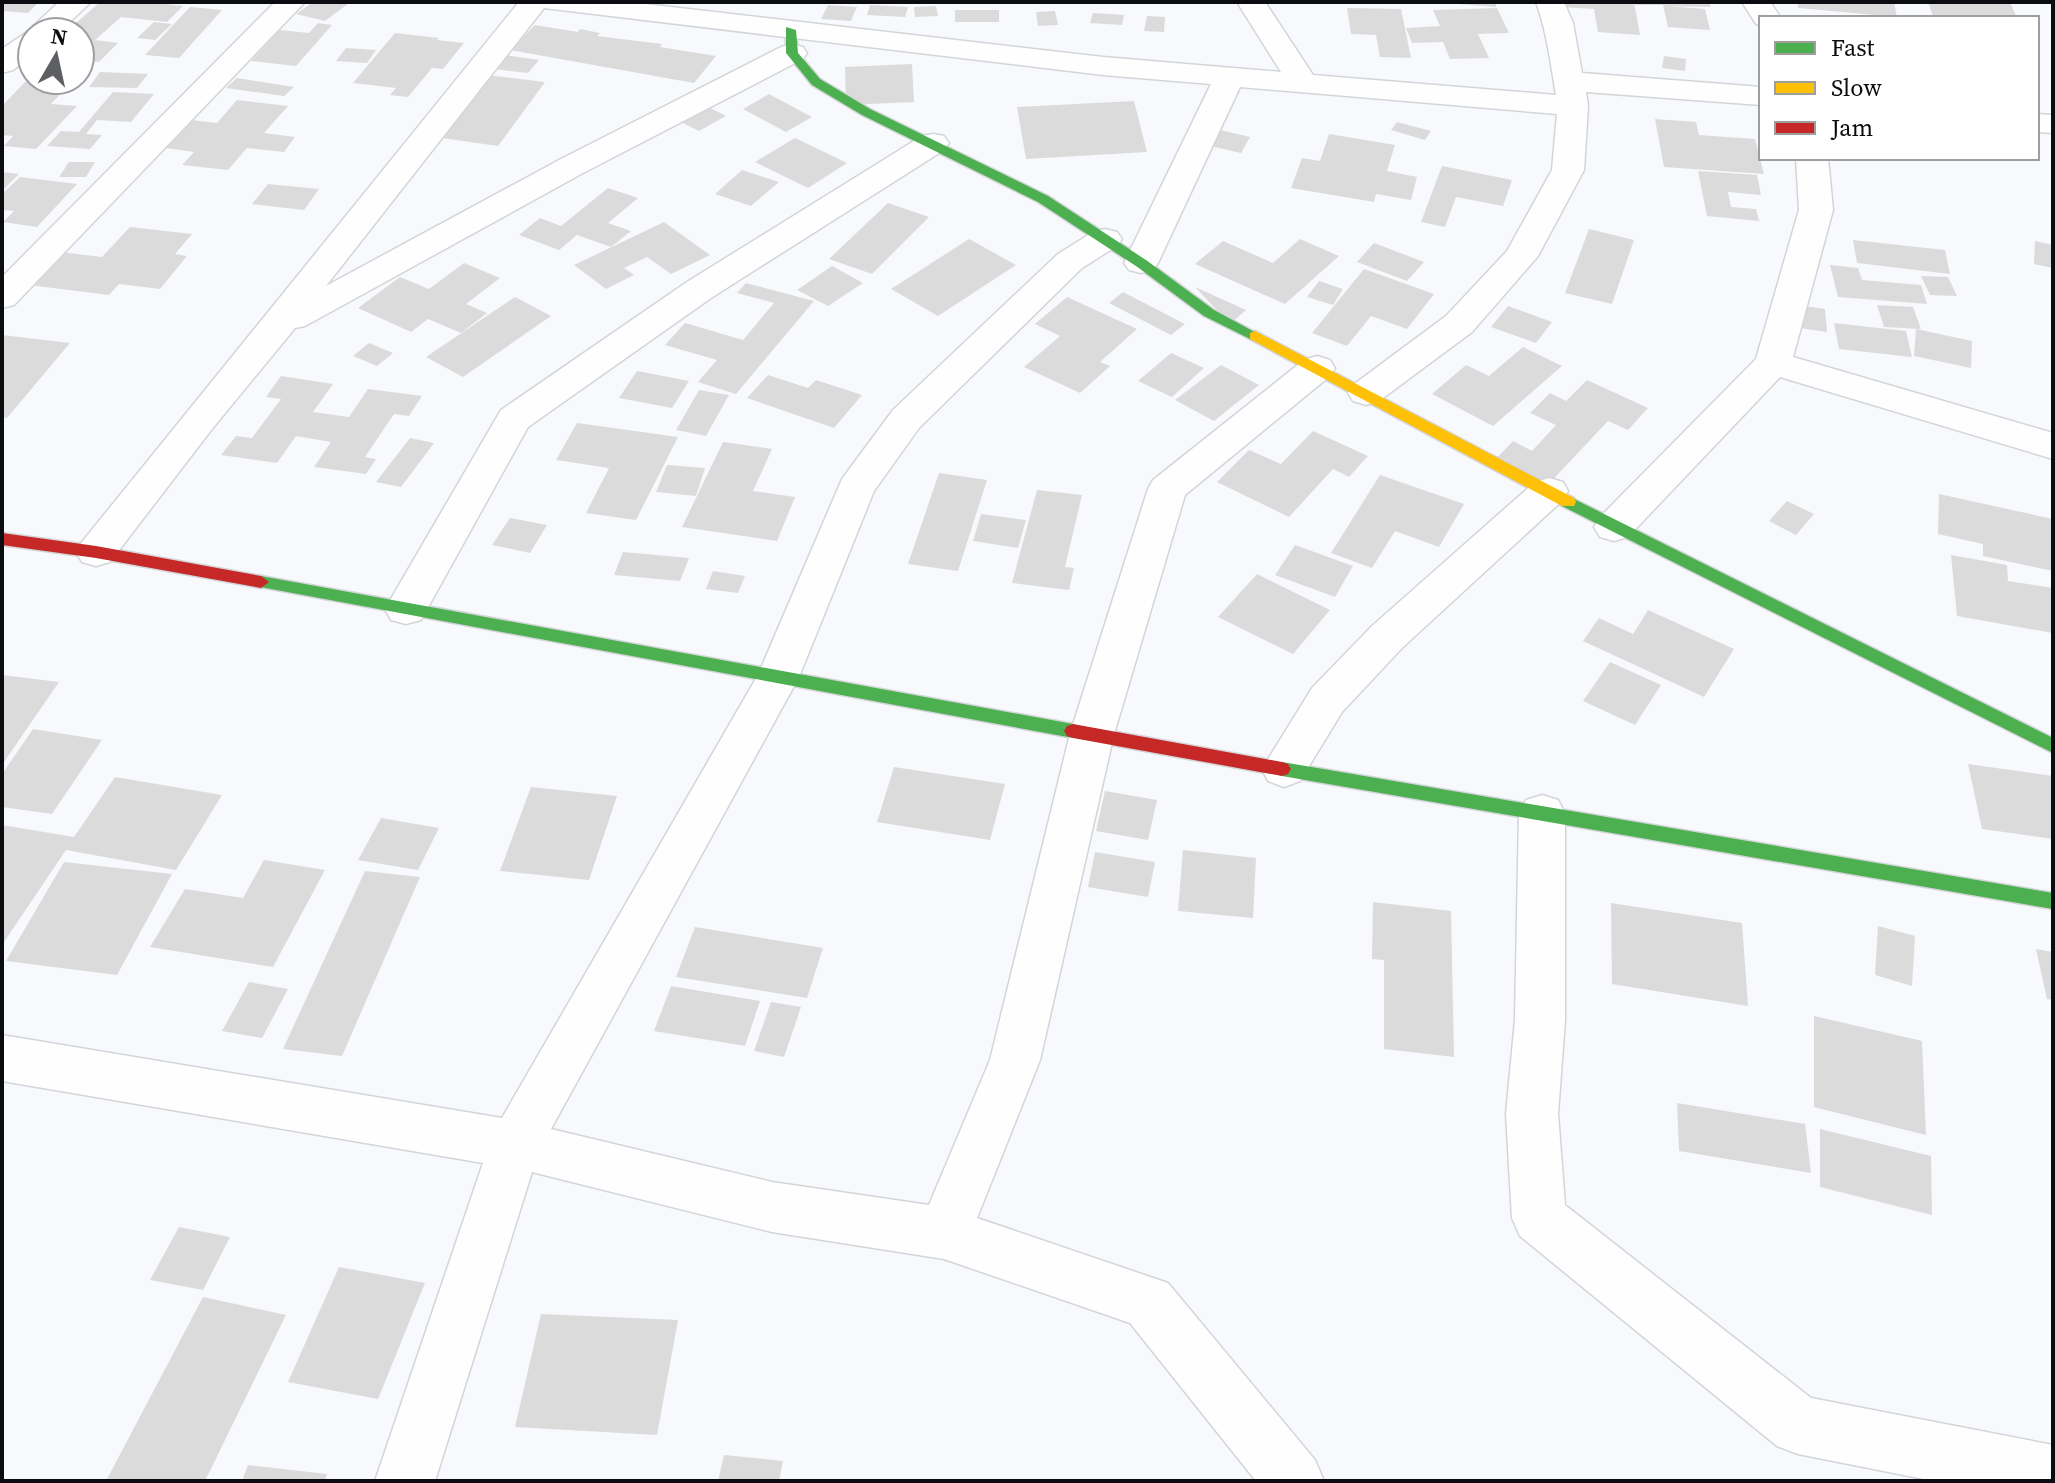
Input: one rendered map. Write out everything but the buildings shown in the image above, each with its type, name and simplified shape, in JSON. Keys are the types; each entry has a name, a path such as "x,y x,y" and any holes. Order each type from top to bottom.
{"street":[{"path":"60,16 77,2"},
{"path":"2,297 291,2"},
{"path":"96,552 534,2"},
{"path":"554,2 705,20 791,42 1303,83 1570,93 1759,96"},
{"path":"705,20 772,2"},
{"path":"1251,2 1303,83"},
{"path":"1366,393 1459,324 1521,256 1568,170 1570,93 1558,23 1550,2"},
{"path":"280,324 572,166 791,42"},
{"path":"791,42 816,82 866,112 1043,199 1141,263 1209,313 1366,393 1614,527 2053,746"},
{"path":"1141,263 1229,77"},
{"path":"406,609 514,419 699,290 933,143"},
{"path":"1614,527 1773,363 1816,210 1812,160"},
{"path":"405,1481 515,1144 778,677 856,488 906,419 1070,261 1105,239"},
{"path":"1773,363 2053,446"},
{"path":"944,1233 1015,1060 1092,734 1167,489 1317,368"},
{"path":"1284,769 1327,700 1367,658 1549,491"},
{"path":"2,539 96,552 1284,769 2053,901"},
{"path":"1542,813 1540,1020 1532,1114 1539,1218 1798,1425 2053,1475"},
{"path":"2,1058 515,1144 772,1207 944,1233 1148,1302 1294,1481"}],"traffic: fast":[{"path":"790,30 792,53 816,82 866,112 1043,199 1141,263 1209,313 1255,336"},
{"path":"1568,502 2053,746"},
{"path":"261,582 1073,731"},
{"path":"1282,769 2053,901"}],"traffic: slow":[{"path":"1255,336 1568,502"}],"traffic: jam":[{"path":"2,539 96,552 261,582"},
{"path":"1073,731 1282,769"}]}
